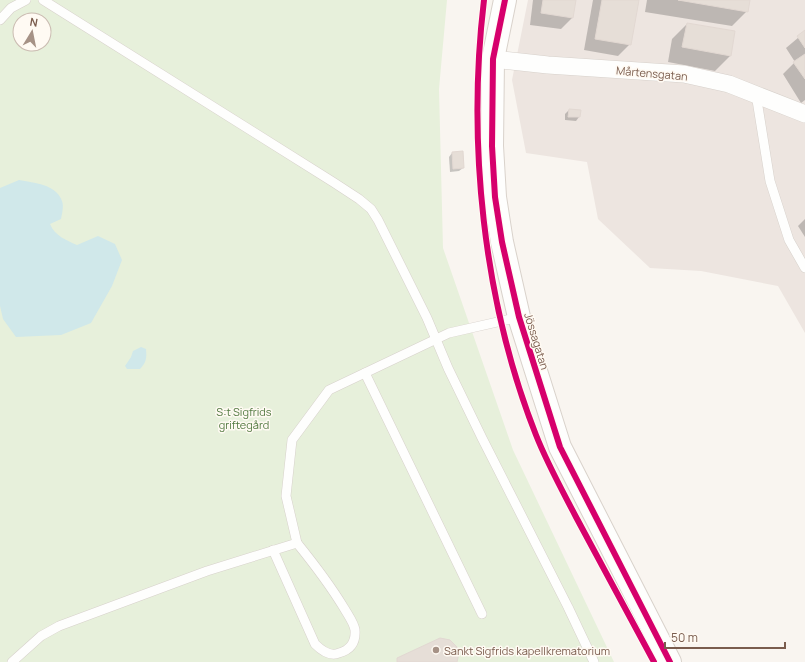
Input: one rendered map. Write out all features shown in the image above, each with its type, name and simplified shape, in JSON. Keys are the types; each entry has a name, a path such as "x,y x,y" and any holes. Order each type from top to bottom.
{"street":[{"name":"Jössagatan","path":"505,0 493,59 492,132 495,197 502,242 519,317 560,447 670,662"},
{"name":"Mårtensgatan","path":"493,59 548,65 684,74 729,84 805,114"}],"lane":[{"path":"0,20 12,8 26,0"},
{"path":"43,0 333,182 371,209 417,297 435,340 482,438 568,607 594,662"},
{"path":"756,94 770,181 789,240 805,268"},
{"path":"273,550 315,644 323,652 336,655 349,650 354,641 355,630 351,620 329,582 297,543 286,496 292,440 329,390 449,333 519,317"},
{"path":"365,373 482,614"},
{"path":"12,662 36,640 59,626 207,571 297,543"}],"shaded area":[{"path":"528,0 805,0 805,333 778,286 701,271 650,268 598,219 587,162 526,153 512,80"}],"green space":[{"name":"S:t Sigfrids griftegård","path":"0,0 447,0 439,89 443,248 513,450 614,662 0,662"}],"water":[{"path":"19,180 44,185 59,195 63,205 61,219 50,224 58,235 77,245 98,236 115,244 122,260 112,286 91,323 61,335 16,337 3,319 0,306 0,188"},
{"path":"141,347 146,349 144,365 140,369 127,369 125,366 133,351"}],"building":[{"path":"543,0 576,0 573,18 541,13"},
{"path":"602,0 639,0 631,45 595,39"},
{"path":"678,0 750,0 748,12"},
{"path":"687,23 735,31 731,56 682,47"},
{"path":"805,30 805,48 797,36"},
{"path":"805,54 805,79 793,62"},
{"path":"569,109 581,110 580,117 568,117"},
{"path":"463,151 464,168 453,169 452,152"},
{"name":"Sankt Sigfrids kapellkrematorium","path":"440,638 450,640 457,647 459,653 457,662 397,662 397,658"}],"cycle path":[{"path":"484,0 479,54 479,165 484,220 492,276 503,330 518,384 545,456 654,662"},
{"path":"505,0 493,59 492,146 495,197 502,242 519,317 560,447 670,662"}],"place":[{"name":"Sankt Sigfrids kapellkrematorium","path":"436,650"}]}
